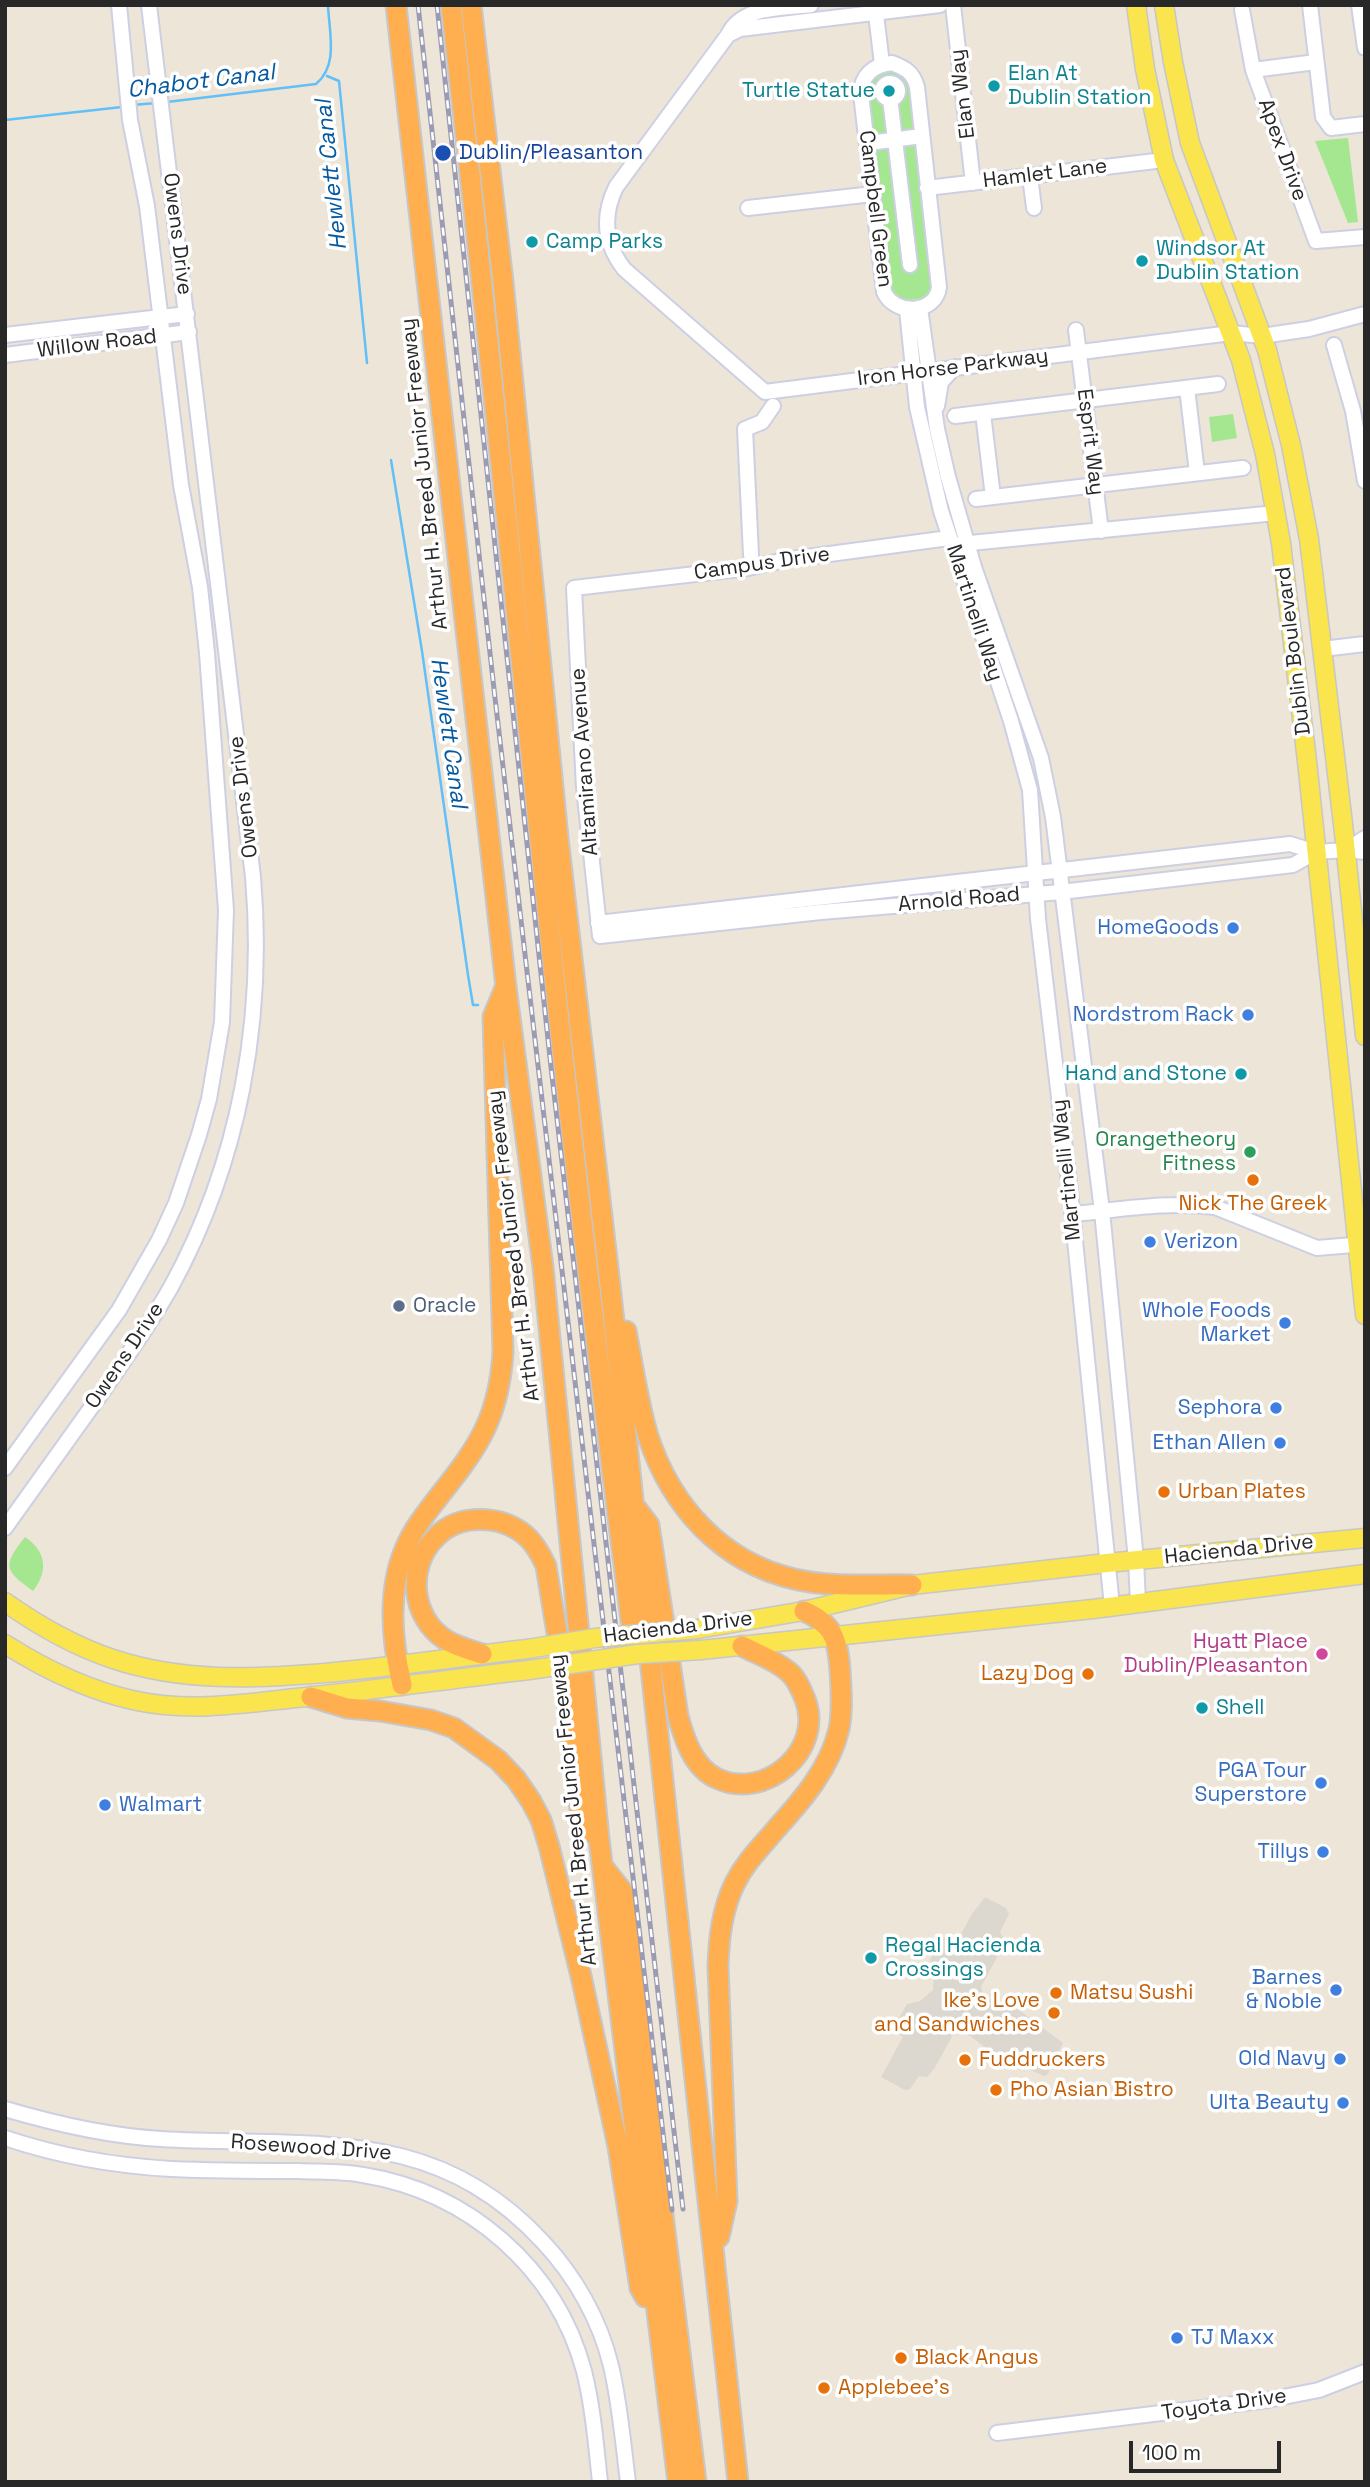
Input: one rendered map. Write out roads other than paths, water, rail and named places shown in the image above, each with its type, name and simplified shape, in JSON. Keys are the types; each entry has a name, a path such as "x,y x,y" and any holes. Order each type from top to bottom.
{"highway":[{"name":"Arthur H. Breed Junior Freeway","path":"396,5 506,987 543,1268 599,1839 678,2482"},
{"path":"451,5 486,306 550,940 616,1502 634,1644 652,1676"},
{"path":"471,5 503,282 558,838 611,1294 738,2482"},
{"path":"400,1676 393,1611 402,1555 416,1527 470,1457 485,1433 496,1405 501,1378 503,1352 493,1017 506,987"},
{"path":"611,1294 626,1327 648,1433 656,1457 680,1504 698,1526 718,1544 742,1559 796,1580 912,1585"},
{"path":"632,1503 649,1525 678,1716 684,1739 693,1755 716,1778 742,1784 770,1778 795,1759 805,1744 810,1723 808,1705 790,1672 776,1662 741,1646"},
{"path":"482,1654 446,1640 435,1631 418,1602 415,1585 425,1550 436,1536 464,1521 479,1519 494,1520 512,1526 527,1536 538,1549 546,1566 565,1682 582,1818 599,1839"},
{"path":"715,2256 727,2201 719,1937 729,1897 749,1859 804,1796 822,1770 839,1729 842,1703 839,1653 829,1626 820,1618 804,1611"},
{"path":"311,1697 347,1708 380,1710 431,1720 454,1728 498,1760 516,1779 531,1801 541,1820 549,1846 583,1988 618,2146 640,2288 656,2316"},
{"path":"603,1866 623,1892 695,2482"}],"main road":[{"name":"Dublin Boulevard","path":"1136,5 1145,69 1164,160 1241,360 1262,442 1276,513 1361,1244 1365,1315"},
{"name":"Dublin Boulevard","path":"1164,5 1190,143 1268,350 1291,445 1309,539 1365,1036"},
{"name":"Hacienda Drive","path":"5,1644 66,1678 101,1691 174,1707 207,1708 311,1697 482,1654 606,1637 698,1629 804,1611 912,1585 1365,1538"},
{"name":"Hacienda Drive","path":"9,1605 54,1634 83,1648 123,1662 179,1674 247,1678 400,1676 529,1670 627,1655 834,1637 1365,1574"},
{"path":"5,1590 9,1605"}],"street":[{"name":"Owens Drive","path":"5,1468 118,1310 153,1251 176,1203 209,1099 225,978 226,910 222,840 200,587 181,485 147,206 130,120 119,5"},
{"name":"Owens Drive","path":"5,1528 124,1362 177,1276 218,1182 236,1123 248,1067 257,979 256,908 149,5"},
{"path":"728,35 733,24 752,13 811,5"},
{"path":"728,35 751,28 880,9 940,5"},
{"name":"Elan Way","path":"953,5 973,183"},
{"path":"1310,5 1323,117 1331,128 1365,124"},
{"path":"1361,6 1365,48"},
{"path":"880,9 887,63 908,70 915,80 939,287 939,292 933,299 913,309"},
{"name":"Apex Drive","path":"1242,10 1253,70 1315,241 1365,237"},
{"name":"Iron Horse Parkway","path":"728,35 616,187 607,215 607,234 615,257 624,269 765,392 1231,333 1262,337 1309,329 1365,314"},
{"path":"1253,70 1316,62"},
{"name":"Campbell Green","path":"887,63 866,75 861,88 884,292 892,303 913,309 920,371"},
{"path":"890,98 910,265"},
{"path":"877,142 914,137"},
{"name":"Hamlet Lane","path":"927,188 1164,160"},
{"path":"1030,176 1034,208"},
{"path":"748,208 873,194"},
{"name":"Willow Road","path":"5,335 187,314"},
{"name":"Esprit Way","path":"1076,330 1101,531"},
{"name":"Willow Road","path":"5,355 189,332"},
{"path":"1334,345 1359,410 1365,481"},
{"name":"Martinelli Way","path":"955,367 942,382 936,407 956,542 1041,758 1052,817 1102,1211 1138,1602"},
{"name":"Martinelli Way","path":"920,371 943,456"},
{"name":"Martinelli Way","path":"920,371 925,448 1030,790 1038,919 1072,1214 1112,1606"},
{"path":"956,416 1218,384"},
{"path":"1187,388 1198,473"},
{"path":"751,555 746,429 762,422 774,406"},
{"path":"983,413 993,497"},
{"path":"976,499 1243,468"},
{"name":"Campus Drive","path":"574,588 748,568 785,560 1276,513"},
{"name":"Altamirano Avenue","path":"574,588 584,788 599,930"},
{"path":"1322,649 1365,644"},
{"name":"Arnold Road","path":"1346,849 1365,838"},
{"name":"Arnold Road","path":"599,930 819,896 1059,872 1290,844 1316,852 1346,849 1365,852"},
{"name":"Arnold Road","path":"599,930 1061,892 1293,865 1316,852"},
{"path":"1072,1214 1169,1204 1197,1204 1215,1206 1317,1248 1361,1244"},
{"name":"Rosewood Drive","path":"5,2109 84,2130 153,2138 365,2148 400,2154 437,2166 472,2183 531,2229 556,2256 597,2324 611,2365 628,2482"},
{"name":"Rosewood Drive","path":"5,2138 66,2155 140,2166 360,2174 427,2191 458,2207 513,2249 554,2301 572,2335 587,2385 600,2482"},
{"name":"Toyota Drive","path":"997,2433 1268,2400 1319,2390 1365,2372"}],"waterway":[{"name":"Chabot Canal","path":"167,102 316,84 328,67 330,58 328,5"},
{"name":"Hewlett Canal","path":"327,76 339,81 367,363"},
{"name":"Chabot Canal","path":"132,105 157,103"},
{"name":"Chabot Canal","path":"5,120 122,107"},
{"name":"Hewlett Canal","path":"391,460 422,651 468,975 473,1005 478,1005"}],"railway":[{"path":"418,5 495,698 672,2210"},
{"path":"437,5 551,1067 683,2209"}],"place":[{"name":"Elan At Dublin Station","path":"994,86"},
{"name":"Turtle Statue","path":"889,91"},
{"name":"Dublin/Pleasanton","path":"443,153"},
{"name":"Camp Parks","path":"532,242"},
{"name":"Windsor At Dublin Station","path":"1142,261"},
{"name":"HomeGoods","path":"1233,928"},
{"name":"Nordstrom Rack","path":"1248,1015"},
{"name":"Hand and Stone","path":"1241,1074"},
{"name":"Orangetheory Fitness","path":"1250,1152"},
{"name":"Nick The Greek","path":"1253,1180"},
{"name":"Verizon","path":"1150,1242"},
{"name":"Oracle","path":"399,1306"},
{"name":"Whole Foods Market","path":"1285,1323"},
{"name":"Sephora","path":"1276,1408"},
{"name":"Ethan Allen","path":"1280,1443"},
{"name":"Urban Plates","path":"1164,1492"},
{"name":"Hyatt Place Dublin/Pleasanton","path":"1322,1654"},
{"name":"Lazy Dog","path":"1088,1674"},
{"name":"Shell","path":"1202,1708"},
{"name":"PGA Tour Superstore","path":"1321,1783"},
{"name":"Walmart","path":"105,1805"},
{"name":"Tillys","path":"1323,1852"},
{"name":"Regal Hacienda Crossings","path":"871,1958"},
{"name":"Barnes & Noble","path":"1336,1990"},
{"name":"Matsu Sushi","path":"1056,1993"},
{"name":"Ike's Love and Sandwiches","path":"1054,2013"},
{"name":"Old Navy","path":"1340,2059"},
{"name":"Fuddruckers","path":"965,2060"},
{"name":"Pho Asian Bistro","path":"996,2090"},
{"name":"Ulta Beauty","path":"1343,2103"},
{"name":"TJ Maxx","path":"1177,2338"},
{"name":"Black Angus","path":"901,2358"},
{"name":"Applebee's","path":"824,2388"}]}
